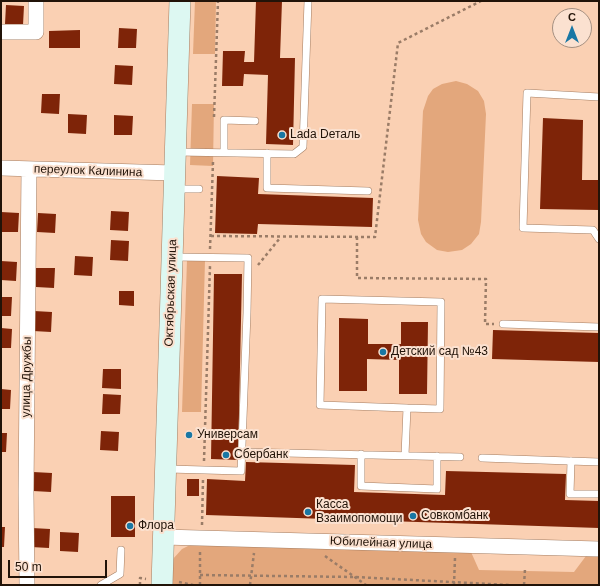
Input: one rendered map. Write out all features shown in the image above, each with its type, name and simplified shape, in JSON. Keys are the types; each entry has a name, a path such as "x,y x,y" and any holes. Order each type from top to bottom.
{"street":[{"path":"1,32 36,32 36,1"},
{"name":"Октябрьская улица","path":"162,585 180,1"},
{"name":"переулок Калинина","path":"1,168 174,181"},
{"name":"улица Дружбы","path":"27,585 26,492 30,169"},
{"name":"Юбилейная улица","path":"163,537 599,549"}],"lane":[{"path":"175,152 294,154 303,147 308,1"},
{"path":"599,97 527,93 523,228 593,230 599,238"},
{"path":"224,153 224,120 255,120"},
{"path":"268,154 267,188 368,191"},
{"path":"174,181 200,190"},
{"path":"166,469 241,471 248,258 172,257"},
{"path":"322,298 441,302 440,409 407,408 320,405 322,298"},
{"path":"503,324 599,327"},
{"path":"405,455 407,408"},
{"path":"241,452 460,457"},
{"path":"361,454 361,486 437,489 437,456"},
{"path":"482,458 599,462"},
{"path":"571,461 570,494 599,494"},
{"path":"101,585 120,574 120,550"}],"path":[{"path":"214,121 218,1"},
{"path":"211,236 375,237 398,43 481,1"},
{"path":"200,585 213,153"},
{"path":"247,283 280,237"},
{"path":"357,237 357,278 486,279 485,324 503,324"},
{"path":"250,585 255,548"},
{"path":"320,552 366,585"},
{"path":"454,584 455,558"},
{"path":"524,585 525,569"},
{"path":"200,575 355,577 454,584 509,585"}],"shaded area":[{"path":"195,1 216,1 215,54 193,54"},
{"path":"456,81 467,84 478,91 484,101 486,114 481,222 479,234 471,244 462,250 448,252 437,250 426,242 421,234 418,220 423,111 428,96 433,89 442,84"},
{"path":"192,104 214,104 213,166 190,165"},
{"path":"187,260 205,260 201,412 182,412"},
{"path":"192,544 471,552 479,570 574,572 586,556 599,557 599,585 172,585 173,559 182,549"}],"building":[{"path":"256,1 282,1 280,58 295,58 293,145 266,144 268,75 244,74 243,86 222,86 223,51 245,51 244,62 254,62"},
{"path":"6,5 24,6 23,25 5,24"},
{"path":"119,28 137,29 136,48 118,48"},
{"path":"80,30 80,48 49,48 49,31"},
{"path":"115,65 133,66 132,85 114,84"},
{"path":"42,94 60,94 59,114 41,113"},
{"path":"68,114 87,115 86,134 68,133"},
{"path":"114,115 133,116 132,135 114,135"},
{"path":"543,118 583,120 582,180 599,180 599,210 540,209"},
{"path":"217,176 259,178 258,194 373,198 372,227 258,224 257,234 215,233"},
{"path":"111,211 129,212 128,231 110,230"},
{"path":"1,212 19,213 18,232 1,232"},
{"path":"38,213 56,214 55,233 37,232"},
{"path":"111,240 129,241 128,261 110,260"},
{"path":"75,256 93,257 92,276 74,275"},
{"path":"1,261 17,262 16,281 1,280"},
{"path":"36,268 55,268 54,288 36,287"},
{"path":"214,274 242,274 238,460 211,459"},
{"path":"119,291 134,291 134,306 119,305"},
{"path":"1,297 12,297 11,316 1,316"},
{"path":"34,311 52,312 51,332 33,331"},
{"name":"Детский сад №43","path":"339,318 368,319 368,344 401,344 401,322 428,322 427,394 399,394 399,360 367,359 367,391 339,391"},
{"path":"1,328 12,329 11,348 1,348"},
{"path":"493,330 599,333 599,362 492,359"},
{"path":"103,369 121,369 121,389 102,388"},
{"path":"1,389 11,390 10,409 1,409"},
{"path":"103,394 121,395 120,414 102,414"},
{"path":"101,431 119,432 118,451 100,450"},
{"path":"1,433 7,433 6,452 1,452"},
{"path":"246,462 355,465 354,492 445,495 446,471 566,474 565,500 599,501 599,528 206,515 207,479 245,481"},
{"path":"33,472 52,473 51,492 33,491"},
{"path":"187,479 199,479 199,496 187,496"},
{"path":"111,496 135,496 135,537 111,537"},
{"path":"1,527 5,527 4,547 1,547"},
{"path":"32,528 50,529 49,548 31,547"},
{"path":"60,532 79,533 78,552 60,551"}],"place":[{"name":"Lada Dеталь","path":"282,135"},
{"name":"Детский сад №43","path":"383,352"},
{"name":"Универсам","path":"189,435"},
{"name":"Сбербанк","path":"226,455"},
{"name":"Касса Взаимопомощи","path":"308,512"},
{"name":"Совкомбанк","path":"413,516"},
{"name":"Флора","path":"130,526"}]}
